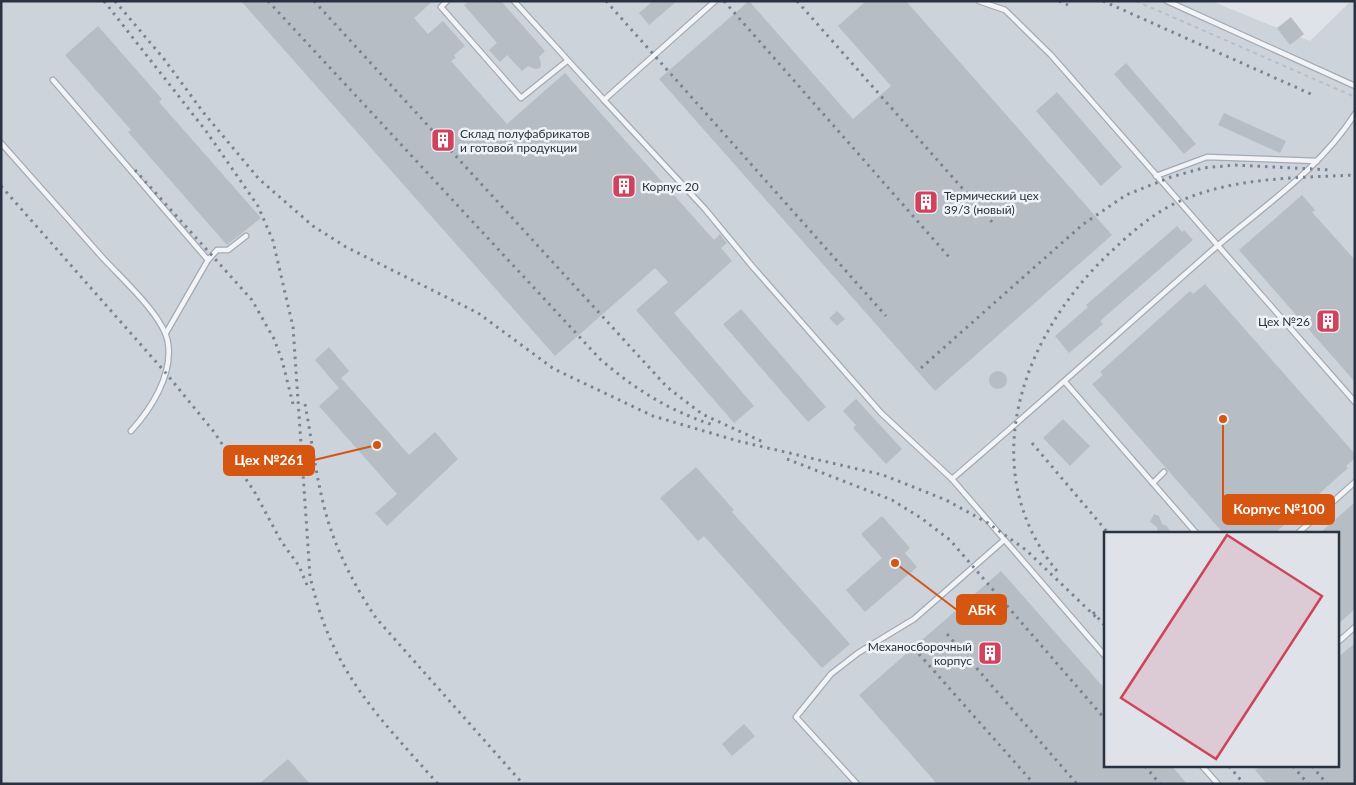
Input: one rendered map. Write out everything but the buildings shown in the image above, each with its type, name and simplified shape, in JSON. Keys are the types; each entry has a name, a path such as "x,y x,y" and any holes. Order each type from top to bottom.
{"lane":[{"path":"447,1 441,7 521,98 567,61"},
{"path":"514,1 567,61 705,208 752,266 881,413 952,479 1003,541 1104,655"},
{"path":"604,100 715,1"},
{"path":"979,1 1005,10 1051,55 1355,402"},
{"path":"1167,1 1355,86"},
{"path":"53,80 208,260"},
{"path":"952,479 1218,246 1302,178 1355,114"},
{"path":"1,143 141,300 166,333 169,353 162,382 153,406 131,431"},
{"path":"1156,176 1206,157 1317,161"},
{"path":"166,333 208,260 217,250 228,250 246,236"},
{"path":"1065,382 1195,532"},
{"path":"1153,483 1164,472"},
{"path":"1299,532 1355,482"},
{"path":"857,784 796,717 831,674 858,653 914,618 1003,541"},
{"path":"1338,643 1355,627"},
{"path":"1204,768 1218,784"}],"path":[{"path":"1136,1 1355,97"}],"shaded area":[{"path":"1,1 1211,1 1310,41 1351,1 1355,1 1355,784 1,784"}],"railway":[{"path":"104,1 206,131 258,206 273,241 293,327 310,576 319,609 330,639 343,665 359,689 395,735 438,784"},
{"path":"115,1 164,59 203,112 259,179 313,226 346,247 478,313 554,369 653,416 738,441 883,475 946,500 988,523 1026,550 1097,618"},
{"path":"268,1 600,359 653,398 681,413 713,425"},
{"path":"314,1 667,387 702,414 763,442"},
{"path":"606,1 886,316"},
{"path":"724,1 949,257"},
{"path":"797,1 992,222"},
{"path":"1059,1 1068,5"},
{"path":"1103,1 1311,94"},
{"path":"921,368 1082,225 1126,195 1171,177 1203,168 1235,165 1332,170"},
{"path":"135,170 252,300 274,339 282,360 293,404"},
{"path":"1057,571 1031,530 1017,488 1014,444 1020,401 1034,358 1056,318 1083,281 1137,228 1162,210 1180,201 1222,187 1244,183 1288,178 1355,175"},
{"path":"1,186 165,372 214,432 254,491 281,541 299,566 307,585"},
{"path":"305,404 317,473 330,528 347,568 361,594 376,618 523,784"},
{"path":"1032,443 1107,532"},
{"path":"787,459 892,500 921,518 950,540 1104,718"},
{"path":"1093,612 1104,625"},
{"path":"947,634 1077,784"},
{"path":"919,654 1034,784"},
{"path":"1147,768 1160,784"},
{"path":"1231,768 1244,784"},
{"path":"1295,768 1308,784"},
{"path":"1314,768 1327,784"}],"place":[{"name":"Склад полуфабрикатов и готовой продукции","path":"443,140"},
{"name":"Корпус 20","path":"624,186"},
{"name":"Термический цех 39/3 (новый)","path":"926,202"},
{"name":"Цех №26","path":"1328,321"},
{"name":"Корпус №100","path":"1223,419"},
{"name":"Цех №261","path":"377,445"},
{"name":"АБК","path":"895,563"},
{"name":"Механосборочный корпус","path":"990,653"}]}
